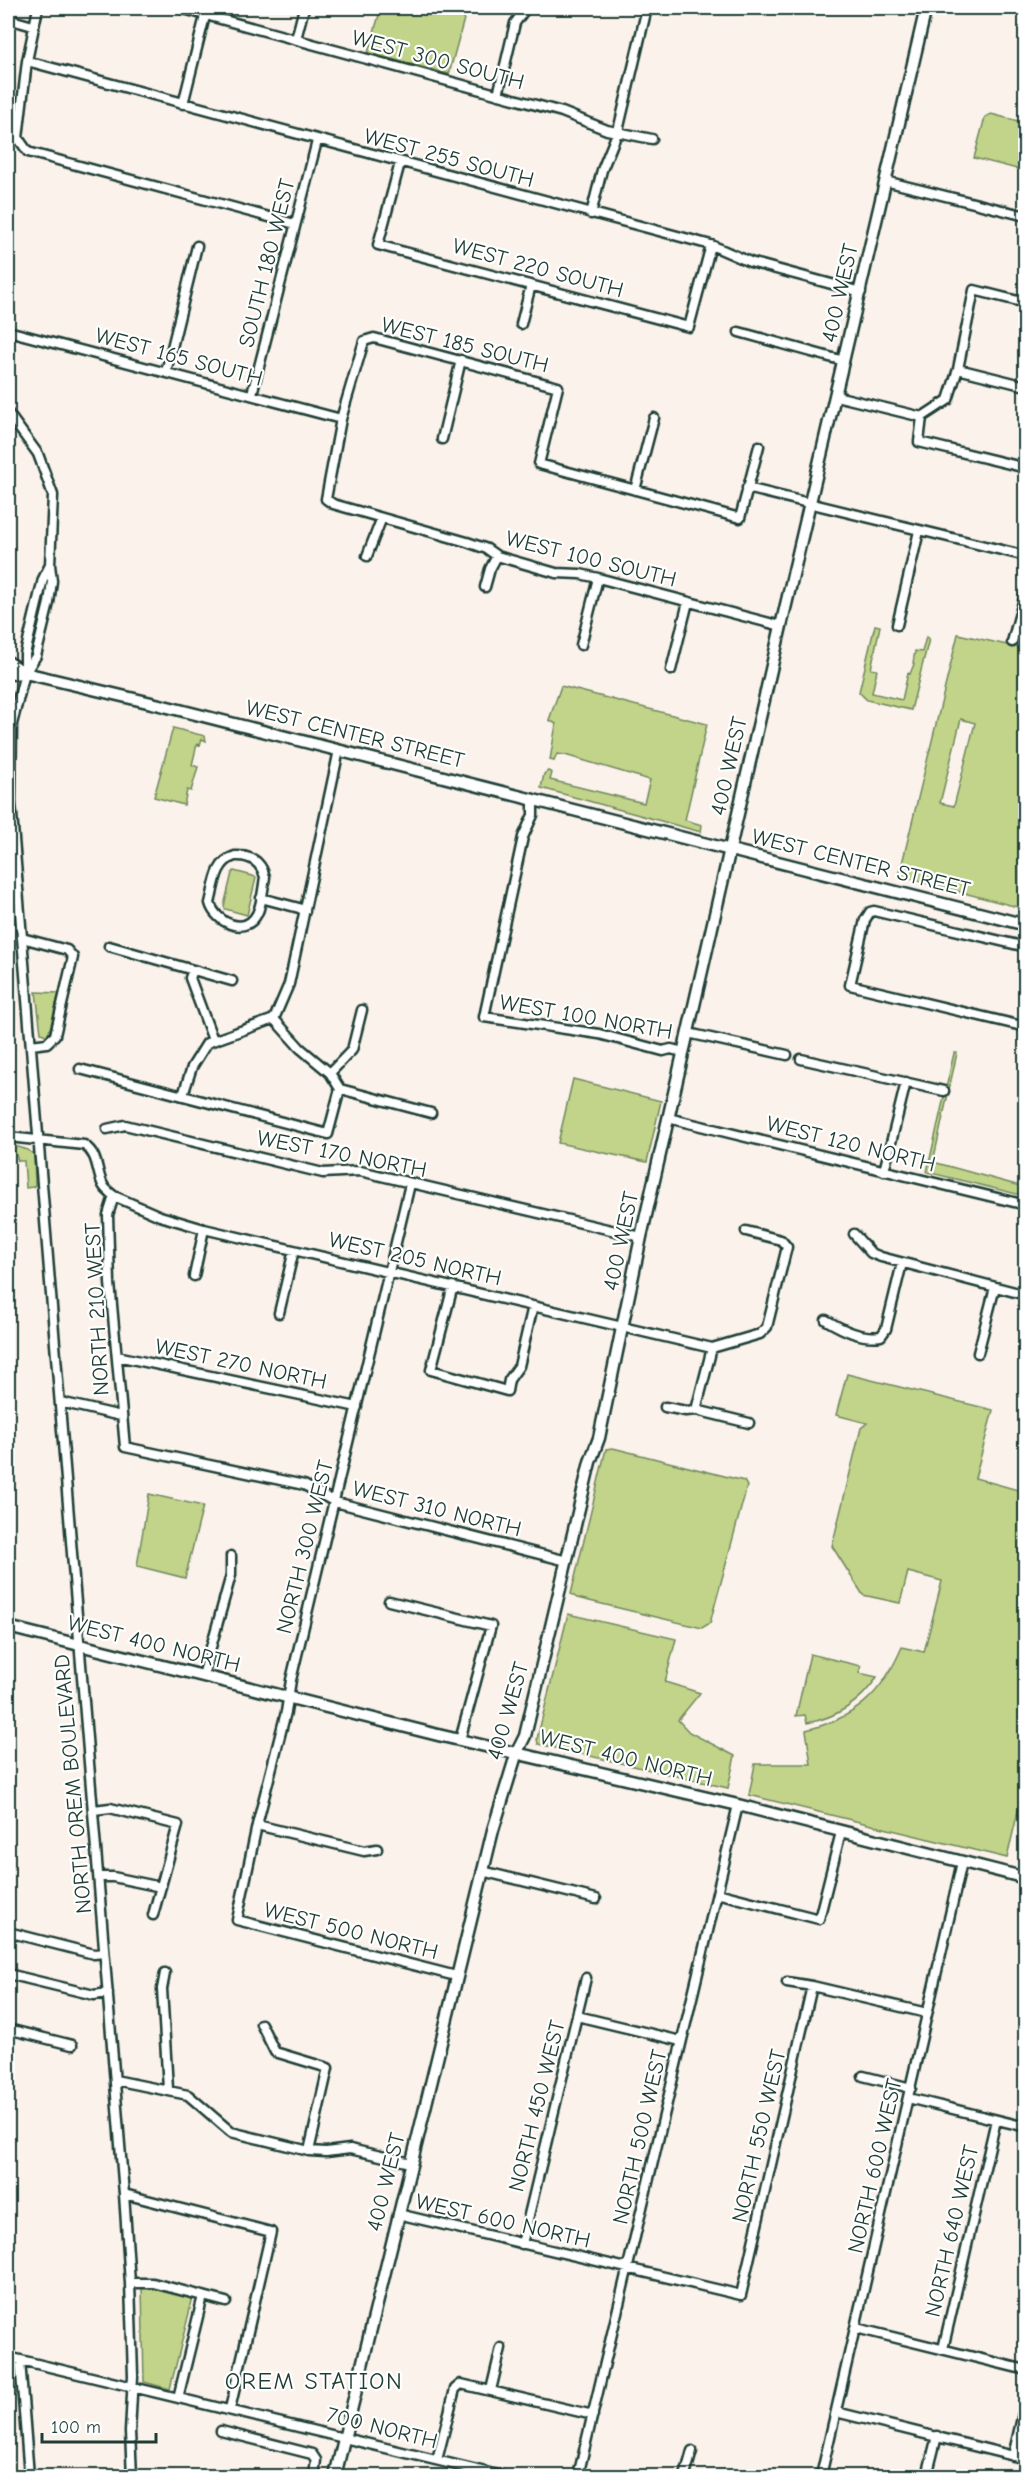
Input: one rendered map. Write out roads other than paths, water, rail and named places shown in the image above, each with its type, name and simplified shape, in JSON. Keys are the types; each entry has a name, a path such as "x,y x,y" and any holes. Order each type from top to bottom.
{"main road":[{"name":"400 WEST","path":"335,2476 482,1871 517,1752 525,1736 590,1462 598,1438 683,1052 926,8"},
{"name":"WEST CENTER STREET","path":"8,662 25,673"},
{"name":"WEST CENTER STREET","path":"8,674 25,673 339,750 1026,925"},
{"name":"WEST 400 NORTH","path":"8,1627 460,1740 738,1805 1026,1878"}],"street":[{"path":"38,8 27,61 18,138 22,145 33,154 295,224"},
{"name":"WEST 300 SOUTH","path":"180,8 206,11 296,39 562,112 607,130 652,139"},
{"path":"296,39 304,8"},
{"path":"498,95 515,23 526,8"},
{"path":"591,214 602,170 618,131 646,8"},
{"path":"183,104 206,11"},
{"path":"8,20 33,26"},
{"name":"WEST 255 SOUTH","path":"27,61 317,141 711,245 750,262 861,292"},
{"name":"SOUTH 180 WEST","path":"252,394 317,141"},
{"name":"WEST 220 SOUTH","path":"400,163 378,245 689,327 711,245"},
{"path":"885,182 1026,216"},
{"path":"166,372 197,246"},
{"path":"521,324 531,285"},
{"path":"836,396 922,417 948,400 958,369 974,290 1026,303"},
{"name":"WEST 165 SOUTH","path":"8,331 341,419"},
{"path":"740,332 844,361"},
{"name":"WEST 185 SOUTH","path":"341,419 364,341 374,338 558,387 538,464 635,490"},
{"path":"442,439 460,360"},
{"path":"958,369 1022,385"},
{"name":"NORTH OREM BOULEVARD","path":"8,413 30,441 45,469 53,495 54,515 50,565 52,581 36,656 25,673 11,733 11,802 124,2194 130,2283 133,2387 130,2432 132,2476"},
{"path":"922,417 919,442 1026,468"},
{"path":"654,418 635,490 740,518 759,446"},
{"name":"WEST 100 SOUTH","path":"341,419 326,499 333,504 366,513 381,520 467,542 487,549 497,556 556,573 598,578 781,626"},
{"path":"747,488 809,505 1026,556"},
{"path":"367,556 381,520"},
{"path":"897,625 919,531"},
{"path":"485,587 490,569 497,556"},
{"path":"581,645 598,578"},
{"path":"1012,642 1026,591"},
{"path":"671,670 688,602"},
{"path":"183,1095 192,1067 207,1043 274,1019 289,984 339,750"},
{"name":"WEST 100 NORTH","path":"533,799 533,815 523,837 484,1017 599,1034 663,1051 671,1049 683,1052"},
{"path":"242,856 256,861 265,877 261,898 257,915 248,923 235,926 227,924 215,915 210,903 219,867 224,861 242,856"},
{"path":"261,898 305,911"},
{"path":"1026,947 874,910 865,920 850,985 1026,1027"},
{"path":"22,938 67,950 73,957 55,1035 46,1043 31,1045"},
{"path":"109,946 232,981"},
{"path":"193,970 190,978 213,1040"},
{"path":"330,1073 352,1050 362,1010"},
{"path":"274,1019 300,1048 330,1073 340,1089 431,1113"},
{"path":"688,1033 787,1055"},
{"path":"801,1059 944,1091"},
{"path":"80,1069 328,1134 340,1089"},
{"path":"884,1171 906,1082"},
{"name":"WEST 120 NORTH","path":"668,1118 1026,1205"},
{"name":"WEST 170 NORTH","path":"106,1129 125,1125 323,1173 360,1171 641,1237"},
{"path":"8,1137 39,1139"},
{"name":"NORTH 210 WEST","path":"39,1139 84,1145 90,1149 96,1160 103,1186 114,1196 108,1215 110,1283 125,1447"},
{"name":"NORTH 300 WEST","path":"237,1920 257,1825 286,1712 287,1697 410,1184"},
{"name":"WEST 205 NORTH","path":"114,1196 159,1216 204,1229 712,1348"},
{"path":"195,1276 204,1229"},
{"path":"696,1410 712,1348 765,1331 787,1251 784,1243 746,1231"},
{"path":"854,1234 872,1253 1026,1295"},
{"path":"279,1313 294,1250"},
{"path":"826,1320 843,1330 872,1337 881,1336 886,1329 902,1263"},
{"path":"453,1286 431,1370 507,1391 509,1380 519,1366 533,1306"},
{"path":"978,1353 995,1287"},
{"name":"WEST 270 NORTH","path":"117,1356 357,1407"},
{"path":"60,1402 121,1416"},
{"path":"665,1407 686,1411 696,1410 749,1423"},
{"name":"WEST 310 NORTH","path":"125,1447 304,1485 334,1502 567,1561"},
{"path":"203,1676 231,1575 231,1556"},
{"path":"389,1601 491,1626 460,1740"},
{"name":"NORTH 500 WEST","path":"578,2476 738,1805"},
{"path":"93,1810 110,1808 178,1825 153,1916"},
{"path":"257,1825 364,1851 376,1849"},
{"path":"717,1893 819,1919 841,1832"},
{"name":"NORTH 600 WEST","path":"821,2476 962,1862"},
{"path":"482,1871 596,1899"},
{"path":"99,1877 113,1877 161,1887"},
{"name":"WEST 500 NORTH","path":"237,1920 456,1976"},
{"path":"8,1932 94,1954 104,1953"},
{"path":"165,1973 162,1989 168,2089"},
{"path":"8,1974 94,1995 108,1993"},
{"name":"NORTH 450 WEST","path":"522,2244 586,1978"},
{"path":"787,1982 927,2013"},
{"name":"NORTH 550 WEST","path":"741,2295 812,1986"},
{"path":"578,2016 681,2041"},
{"path":"261,2024 275,2052 328,2068 309,2151"},
{"path":"8,2029 72,2045"},
{"path":"863,2076 911,2088"},
{"path":"115,2080 168,2089 188,2095 231,2132 309,2151 326,2152 350,2149 411,2163"},
{"path":"908,2098 1026,2127"},
{"name":"NORTH 640 WEST","path":"943,2349 996,2120"},
{"path":"124,2194 270,2232 230,2409"},
{"name":"WEST 600 NORTH","path":"398,2214 741,2295"},
{"path":"130,2283 153,2283 226,2302"},
{"path":"178,2398 203,2296"},
{"path":"856,2328 1026,2370"},
{"path":"491,2390 501,2348"},
{"name":"700 NORTH","path":"8,2357 437,2460 471,2473 502,2476"},
{"path":"20,2360 29,2476"},
{"path":"437,2460 455,2389 458,2386 466,2384 593,2415"},
{"path":"1013,2456 1026,2401"},
{"path":"836,2412 1026,2459"},
{"path":"221,2431 312,2454 316,2460 314,2476"},
{"path":"927,2476 937,2436"},
{"path":"685,2476 692,2451"}],"district":[{"name":"OREM STATION","path":"314,2381"}]}
